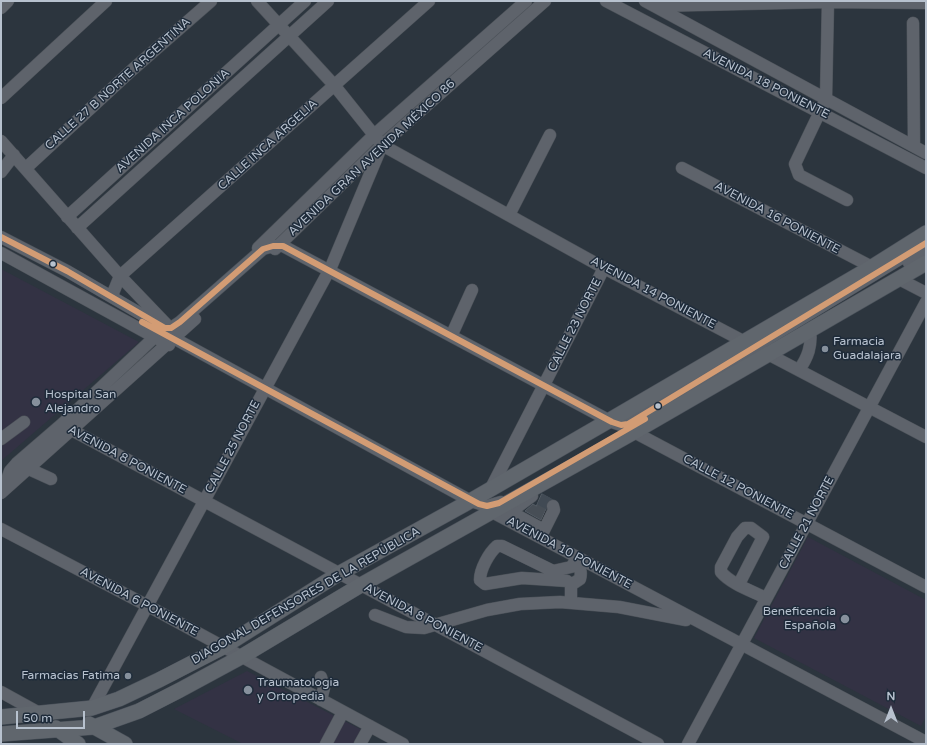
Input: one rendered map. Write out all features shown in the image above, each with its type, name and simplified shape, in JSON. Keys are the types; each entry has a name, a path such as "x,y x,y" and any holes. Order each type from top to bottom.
{"main road":[{"name":"DIAGONAL DEFENSORES DE LA REPÚBLICA","path":"1,734 59,730 87,726 139,711 241,657 361,585 533,496 634,432 758,348 872,267 926,233"},
{"name":"DIAGONAL DEFENSORES DE LA REPÚBLICA","path":"1,717 92,708 119,699 223,647 340,573 471,501 612,419 758,348 810,330 926,263"},
{"name":"CALLE 25 NORTE","path":"76,744 87,726 92,708"},
{"path":"69,711 87,726 125,744"},
{"path":"40,714 76,744"}],"street":[{"path":"1,8 8,1"},
{"path":"1,98 106,1"},
{"name":"CALLE 27 B NORTE ARGENTINA","path":"26,168 126,76 211,1"},
{"path":"257,1 334,85 382,145"},
{"name":"AVENIDA INCA POLONIA","path":"67,217 305,1"},
{"name":"AVENIDA INCA POLONIA","path":"78,228 328,1"},
{"name":"CALLE INCA ARGELIA","path":"112,292 120,276 429,1"},
{"name":"AVENIDA GRAN AVENIDA MÉXICO 86","path":"278,241 374,135 526,1"},
{"name":"AVENIDA GRAN AVENIDA MÉXICO 86","path":"4,485 17,463 278,241 382,145 545,1"},
{"name":"AVENIDA 18 PONIENTE","path":"606,1 926,168"},
{"path":"828,1 826,99 796,164 798,175 846,200"},
{"path":"650,4 828,1 926,3"},
{"name":"AVENIDA 18 PONIENTE","path":"650,4 926,153"},
{"path":"913,23 914,146"},
{"path":"509,215 550,134"},
{"path":"1,141 168,333"},
{"name":"AVENIDA 14 PONIENTE","path":"382,145 604,268 926,437"},
{"name":"CALLE 25 NORTE","path":"92,708 330,268 382,145"},
{"path":"1,172 14,155"},
{"name":"AVENIDA 16 PONIENTE","path":"682,168 872,267"},
{"name":"AVENIDA 10 PONIENTE","path":"1,230 112,292 168,333"},
{"path":"1,236 67,271 168,333"},
{"path":"278,241 454,332 545,383"},
{"path":"502,511 758,348 926,244"},
{"path":"1,245 168,333"},
{"name":"AVENIDA 10 PONIENTE","path":"1,253 168,333 265,389 471,501 502,511 542,534 576,560 699,622 926,742"},
{"path":"758,348 926,253"},
{"path":"330,268 612,419"},
{"name":"CALLE 23 NORTE","path":"490,490 604,268"},
{"path":"899,279 926,293"},
{"path":"454,332 472,290"},
{"name":"CALLE 21 NORTE","path":"688,744 926,302"},
{"path":"799,370 807,357 812,342 810,330"},
{"name":"AVENIDA GRAN AVENIDA MÉXICO 86","path":"4,485 29,469 72,430 168,333"},
{"path":"1,439 24,422"},
{"name":"AVENIDA 8 PONIENTE","path":"61,425 658,744"},
{"name":"CALLE 12 PONIENTE","path":"634,432 926,587"},
{"path":"29,469 51,480"},
{"path":"542,534 554,510 553,506"},
{"name":"AVENIDA 6 PONIENTE","path":"1,529 148,606 403,744"},
{"path":"497,546 502,546 552,571 571,567 576,560 581,574 580,579 571,585 560,580 536,578 485,584 480,580 480,574 493,550 497,546"},
{"path":"740,584 766,598"},
{"path":"571,585 571,602"},
{"path":"375,615 406,627 419,628 436,625 487,610 520,604 571,602 619,607 699,622"},
{"path":"321,677 324,688 321,700"},
{"path":"1,692 40,714"},
{"path":"326,744 343,712"},
{"path":"360,744 370,726"}],"shaded area":[{"name":"Hospital San Alejandro","path":"1,269 139,342 1,461"},
{"name":"Beneficencia Española","path":"808,537 926,600 926,716 921,726 754,638"},
{"name":"Traumatologia y Ortopedia","path":"247,671 364,731 357,744 243,744 174,709"}],"building":[{"path":"542,494 551,499 546,504 546,509 541,520 525,511 533,504 536,506"}],"tunnel":[{"path":"540,499 553,506"}],"transit line":[{"path":"1,237 67,271 165,328 171,328 180,322 263,249 273,246 283,246 612,422 621,425 628,424 926,243"},
{"path":"142,322 479,504 487,506 499,503 645,419"}],"place":[{"name":"Farmacia Guadalajara","path":"825,349"},
{"name":"Hospital San Alejandro","path":"36,402"},
{"name":"Beneficencia Española","path":"845,619"},
{"name":"Farmacias Fatima","path":"128,676"},
{"name":"Traumatologia y Ortopedia","path":"248,690"}]}
